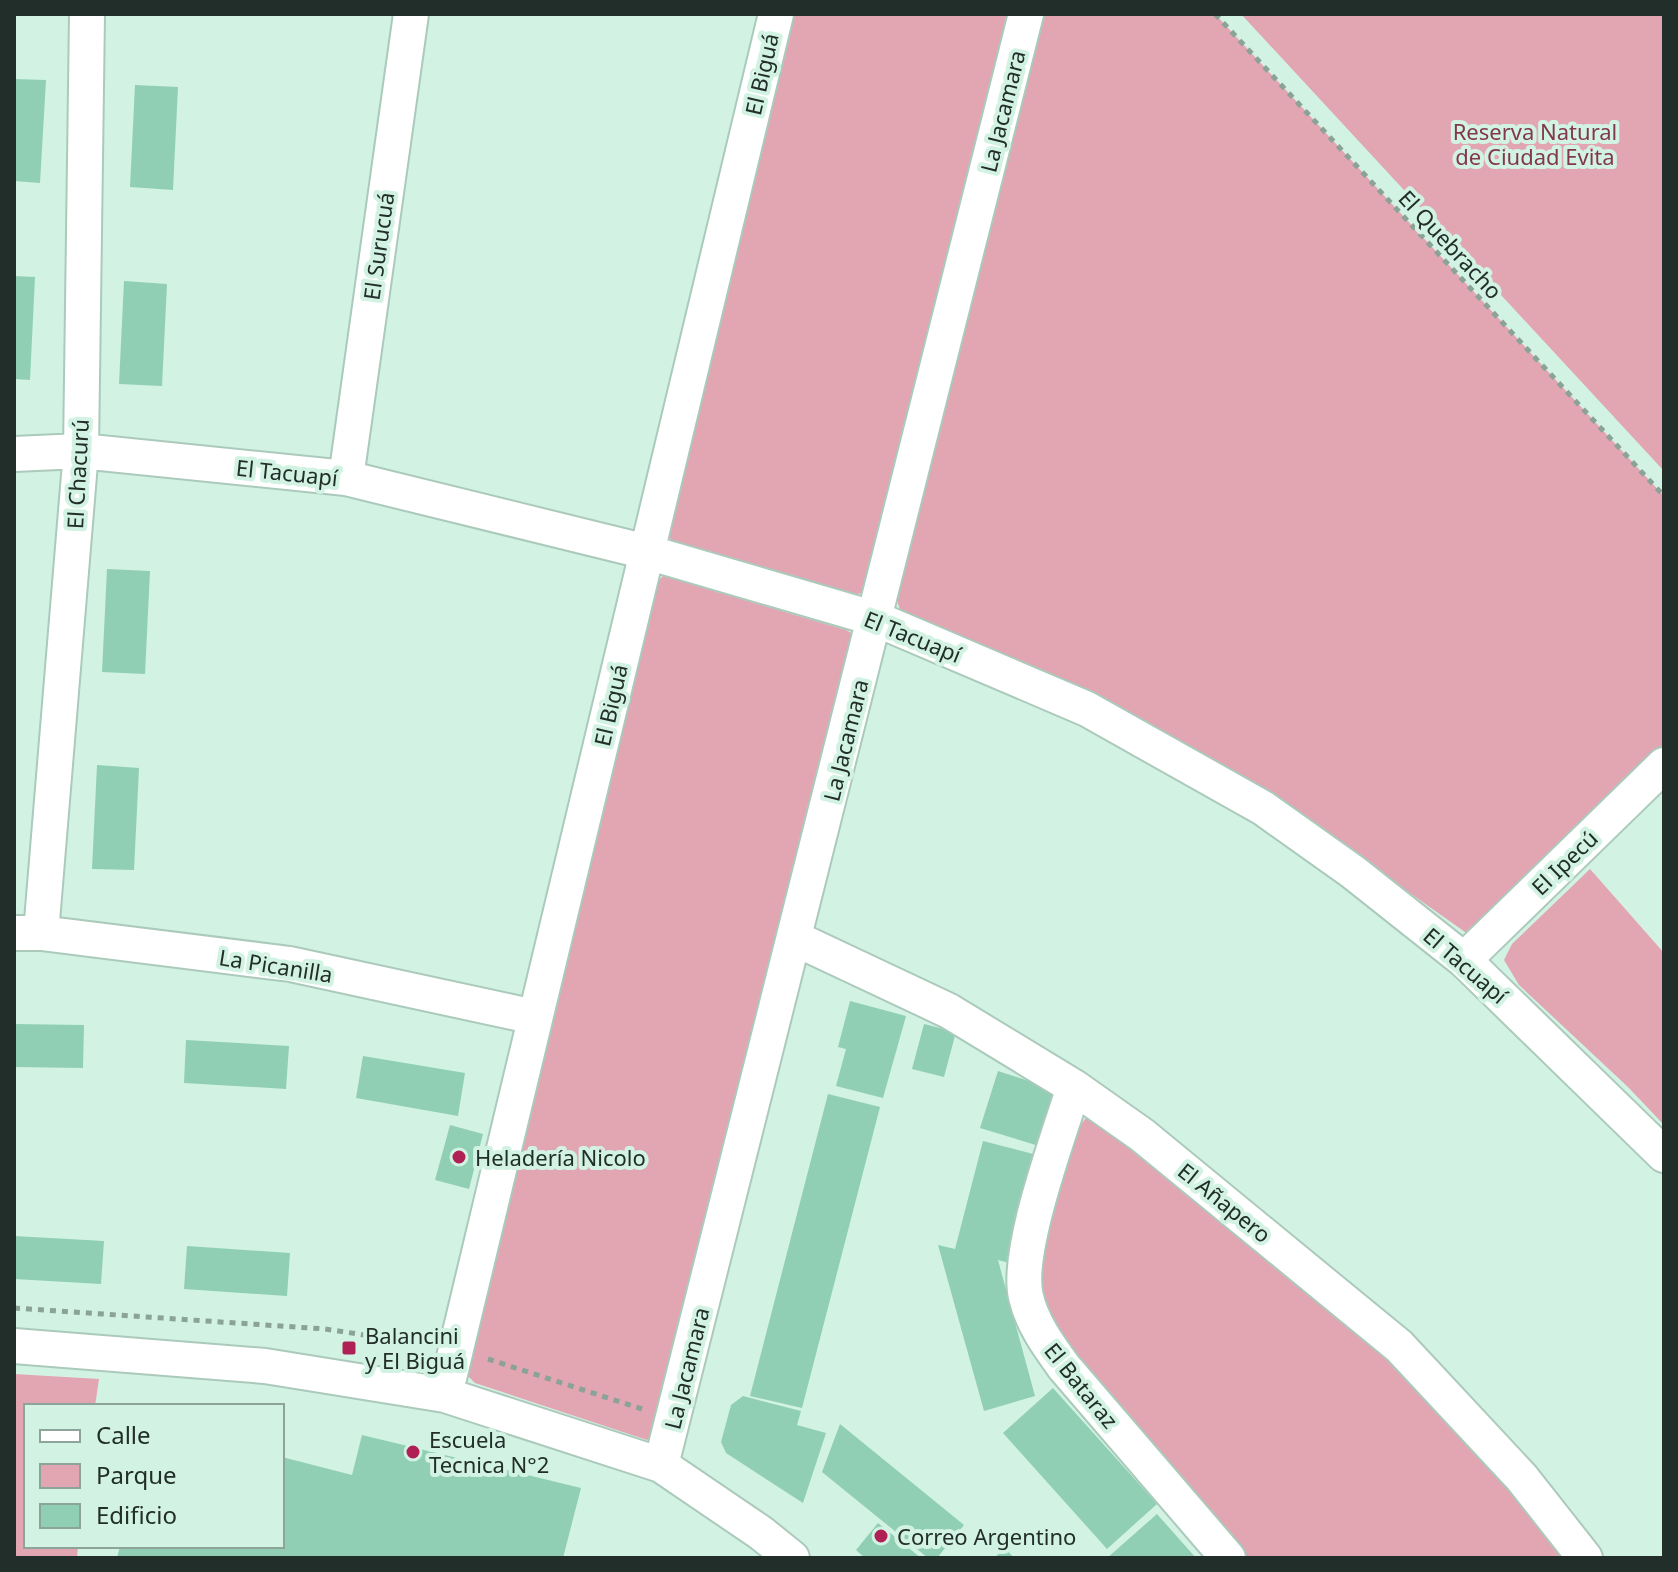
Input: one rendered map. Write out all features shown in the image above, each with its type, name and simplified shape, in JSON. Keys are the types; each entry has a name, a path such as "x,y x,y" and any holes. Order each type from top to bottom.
{"street":[{"name":"El Chacurú","path":"27,933 81,451 87,14"},
{"name":"El Surucuá","path":"346,478 411,14"},
{"name":"El Biguá","path":"445,1395 776,14"},
{"name":"La Jacamara","path":"661,1465 1026,14"},
{"name":"El Tacuapí","path":"14,454 81,451 346,478 647,552 876,619 1087,709 1263,808 1353,872 1464,960 1664,1155"},
{"name":"El Ipecú","path":"1464,960 1664,765"},
{"name":"La Picanilla","path":"27,933 290,964 535,1017"},
{"name":"El Añapero","path":"794,938 949,1011 1074,1087 1142,1135 1399,1346 1522,1478 1585,1558"},
{"name":"El Bataraz","path":"1074,1087 1026,1248 1025,1295 1041,1335 1064,1367 1228,1558"},
{"path":"14,1346 265,1366 445,1395 661,1465 761,1533 792,1558"}],"path":[{"name":"El Quebracho","path":"1215,14 1664,496"},
{"path":"14,1308 325,1329 456,1349 673,1419"}],"green space":[{"path":"792,14 1012,14 863,593 857,594 674,543 668,536"},
{"path":"1044,14 1215,14 1664,496 1664,755 1475,933 1465,932 1349,850 907,618 900,610 896,597"},
{"name":"Reserva Natural de Ciudad Evita","path":"1241,14 1664,14 1664,471"},
{"path":"663,576 853,634 652,1437 647,1440 475,1383 468,1376 656,583"},
{"path":"1590,869 1664,953 1664,1125 1519,985 1504,960 1512,944"},
{"path":"1086,1118 1134,1148 1386,1355 1510,1486 1565,1558 1245,1558 1076,1359 1044,1303 1040,1276 1045,1233 1079,1127"},
{"path":"14,1374 99,1379 95,1404 24,1404 24,1548 78,1548 77,1558 14,1558"}],"building":[{"path":"14,79 46,80 40,183 14,181"},
{"path":"135,85 178,87 173,190 130,187"},
{"path":"14,276 35,277 30,380 14,379"},
{"path":"124,281 167,284 162,386 119,384"},
{"path":"107,569 150,571 145,674 102,672"},
{"path":"97,765 139,768 134,870 92,869"},
{"path":"850,1001 906,1016 883,1098 836,1086 846,1049 838,1047"},
{"path":"14,1024 84,1025 83,1068 14,1067"},
{"path":"924,1024 956,1032 944,1077 912,1069"},
{"path":"186,1040 289,1046 286,1089 184,1083"},
{"path":"363,1056 465,1073 458,1116 356,1098"},
{"path":"998,1071 1057,1090 1039,1146 980,1128"},
{"path":"828,1094 880,1107 802,1408 750,1396"},
{"name":"Heladería Nicolo","path":"450,1125 483,1134 469,1189 435,1180"},
{"path":"983,1141 1041,1156 1013,1264 998,1260 1035,1396 984,1411 938,1245 955,1249"},
{"path":"14,1236 104,1241 101,1284 14,1279"},
{"path":"187,1246 290,1253 287,1296 184,1289"},
{"path":"1053,1388 1157,1504 1107,1549 1003,1433"},
{"path":"743,1396 801,1411 797,1425 826,1433 803,1503 726,1453 721,1442 731,1405"},
{"path":"840,1424 964,1525 937,1558 928,1558 822,1472"},
{"path":"362,1435 581,1488 563,1558 117,1558 120,1548 284,1548 284,1458 352,1475"},
{"path":"1157,1514 1196,1558 1107,1558"},
{"name":"Correo Argentino","path":"878,1523 921,1558 865,1558 856,1550"},
{"path":"1005,1548 1014,1558 994,1558"}],"place":[{"name":"Heladería Nicolo","path":"459,1157"},
{"name":"Balancini y El Biguá","path":"349,1348"},
{"name":"Escuela Tecnica N°2","path":"413,1452"},
{"name":"Correo Argentino","path":"881,1536"}]}
